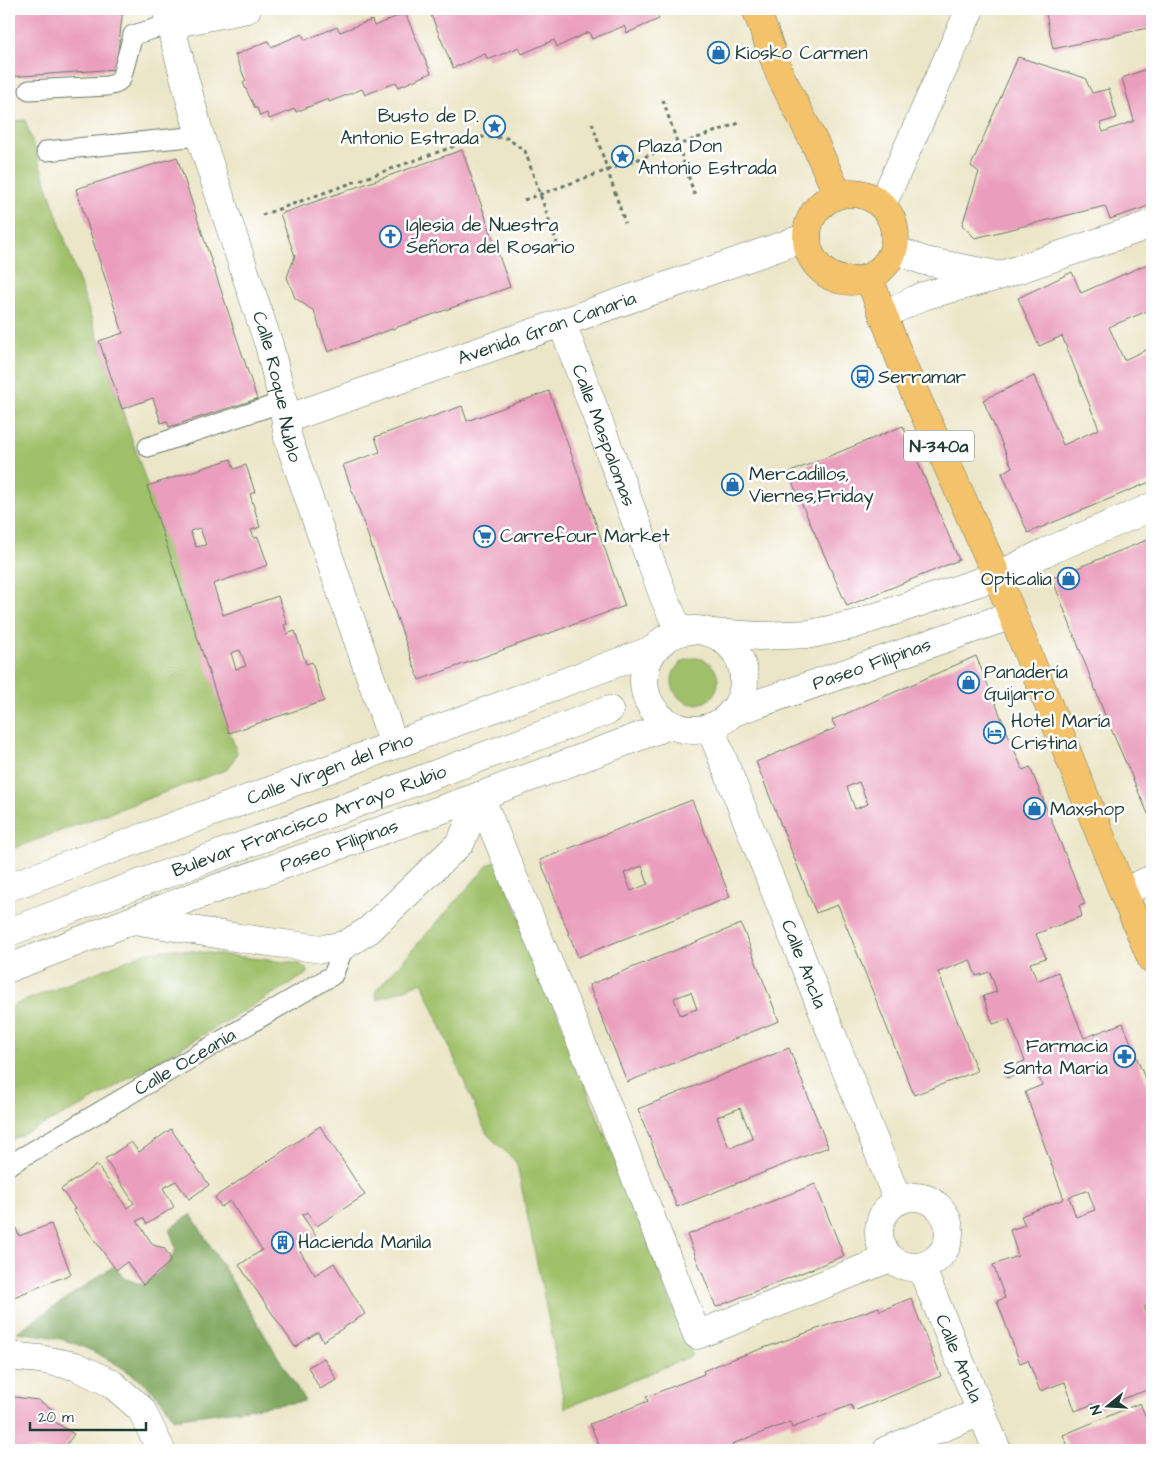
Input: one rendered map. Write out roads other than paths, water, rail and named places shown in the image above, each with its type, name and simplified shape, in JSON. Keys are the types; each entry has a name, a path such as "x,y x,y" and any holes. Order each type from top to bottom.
{"main road":[{"path":"756,9 780,75 838,194"},
{"path":"858,193 871,197 882,205 894,226 896,238 894,250 882,270 868,278 856,281 839,280 824,272 813,260 807,244 810,221 815,211 823,202 838,194 858,193"},
{"name":"N-340a","path":"868,278 904,369 1012,614 1152,960"}],"street":[{"path":"169,16 247,9"},
{"path":"882,205 970,9"},
{"name":"Calle Roque Nublo","path":"169,16 200,136 269,345 284,410 288,438 394,745"},
{"path":"883,315 923,296 999,276 1152,224"},
{"name":"Avenida Gran Canaria","path":"284,410 562,324 807,237"},
{"path":"894,250 925,261 999,276"},
{"name":"Calle Maspalomas","path":"562,324 664,597 679,631"},
{"path":"712,633 726,641 736,653 743,668 744,684 740,700 721,720 703,730 686,730 670,724 656,714 647,699 643,683 645,666 652,650 664,638 679,631 696,629 712,633 760,636 819,632 852,625 996,576 1046,552 1152,507"},
{"name":"Paseo Filipinas","path":"721,720 1012,614"},
{"name":"Calle Virgen del Pino","path":"9,887 652,650"},
{"name":"Bulevar Francisco Arrayo Rubio","path":"9,932 609,710"},
{"name":"Calle Ancla","path":"721,720 898,1201"},
{"name":"Paseo Filipinas","path":"9,968 195,896 480,796 670,724"},
{"path":"480,796 607,1105 697,1335 890,1258"},
{"path":"134,920 240,938 322,948 345,945 368,930 461,842 480,796"},
{"path":"1123,892 1152,879"},
{"path":"910,1197 922,1198 933,1202 942,1210 947,1221 949,1233 947,1245 941,1255 932,1263 921,1267 899,1264 890,1258 884,1249 880,1238 880,1227 883,1217 898,1201 910,1197"},
{"name":"Calle Ancla","path":"921,1267 997,1450"},
{"path":"9,1356 75,1366 111,1383 141,1409 161,1450"},
{"path":"887,1450 981,1412"}],"lane":[{"path":"30,90 115,84 121,79 133,35 169,16"},
{"path":"46,150 200,136"},
{"path":"148,446 284,410"},
{"name":"Calle Oceanía","path":"9,1165 333,976 345,945"}],"place":[{"name":"Kiosko Carmen","path":"719,53"},
{"name":"Busto de D. Antonio Estrada","path":"495,127"},
{"name":"Plaza Don Antonio Estrada","path":"622,157"},
{"name":"Iglesia de Nuestra Señora del Rosario","path":"390,236"},
{"name":"Serramar","path":"862,377"},
{"name":"Mercadillos, Viernes,Friday","path":"733,485"},
{"name":"Carrefour Market","path":"484,536"},
{"name":"Opticalia","path":"1068,579"},
{"name":"Panadería Guijarro","path":"968,683"},
{"name":"Hotel María Cristina","path":"995,732"},
{"name":"Maxshop","path":"1034,809"},
{"name":"Farmacia Santa María","path":"1124,1057"},
{"name":"Hacienda Manila","path":"282,1242"}]}
